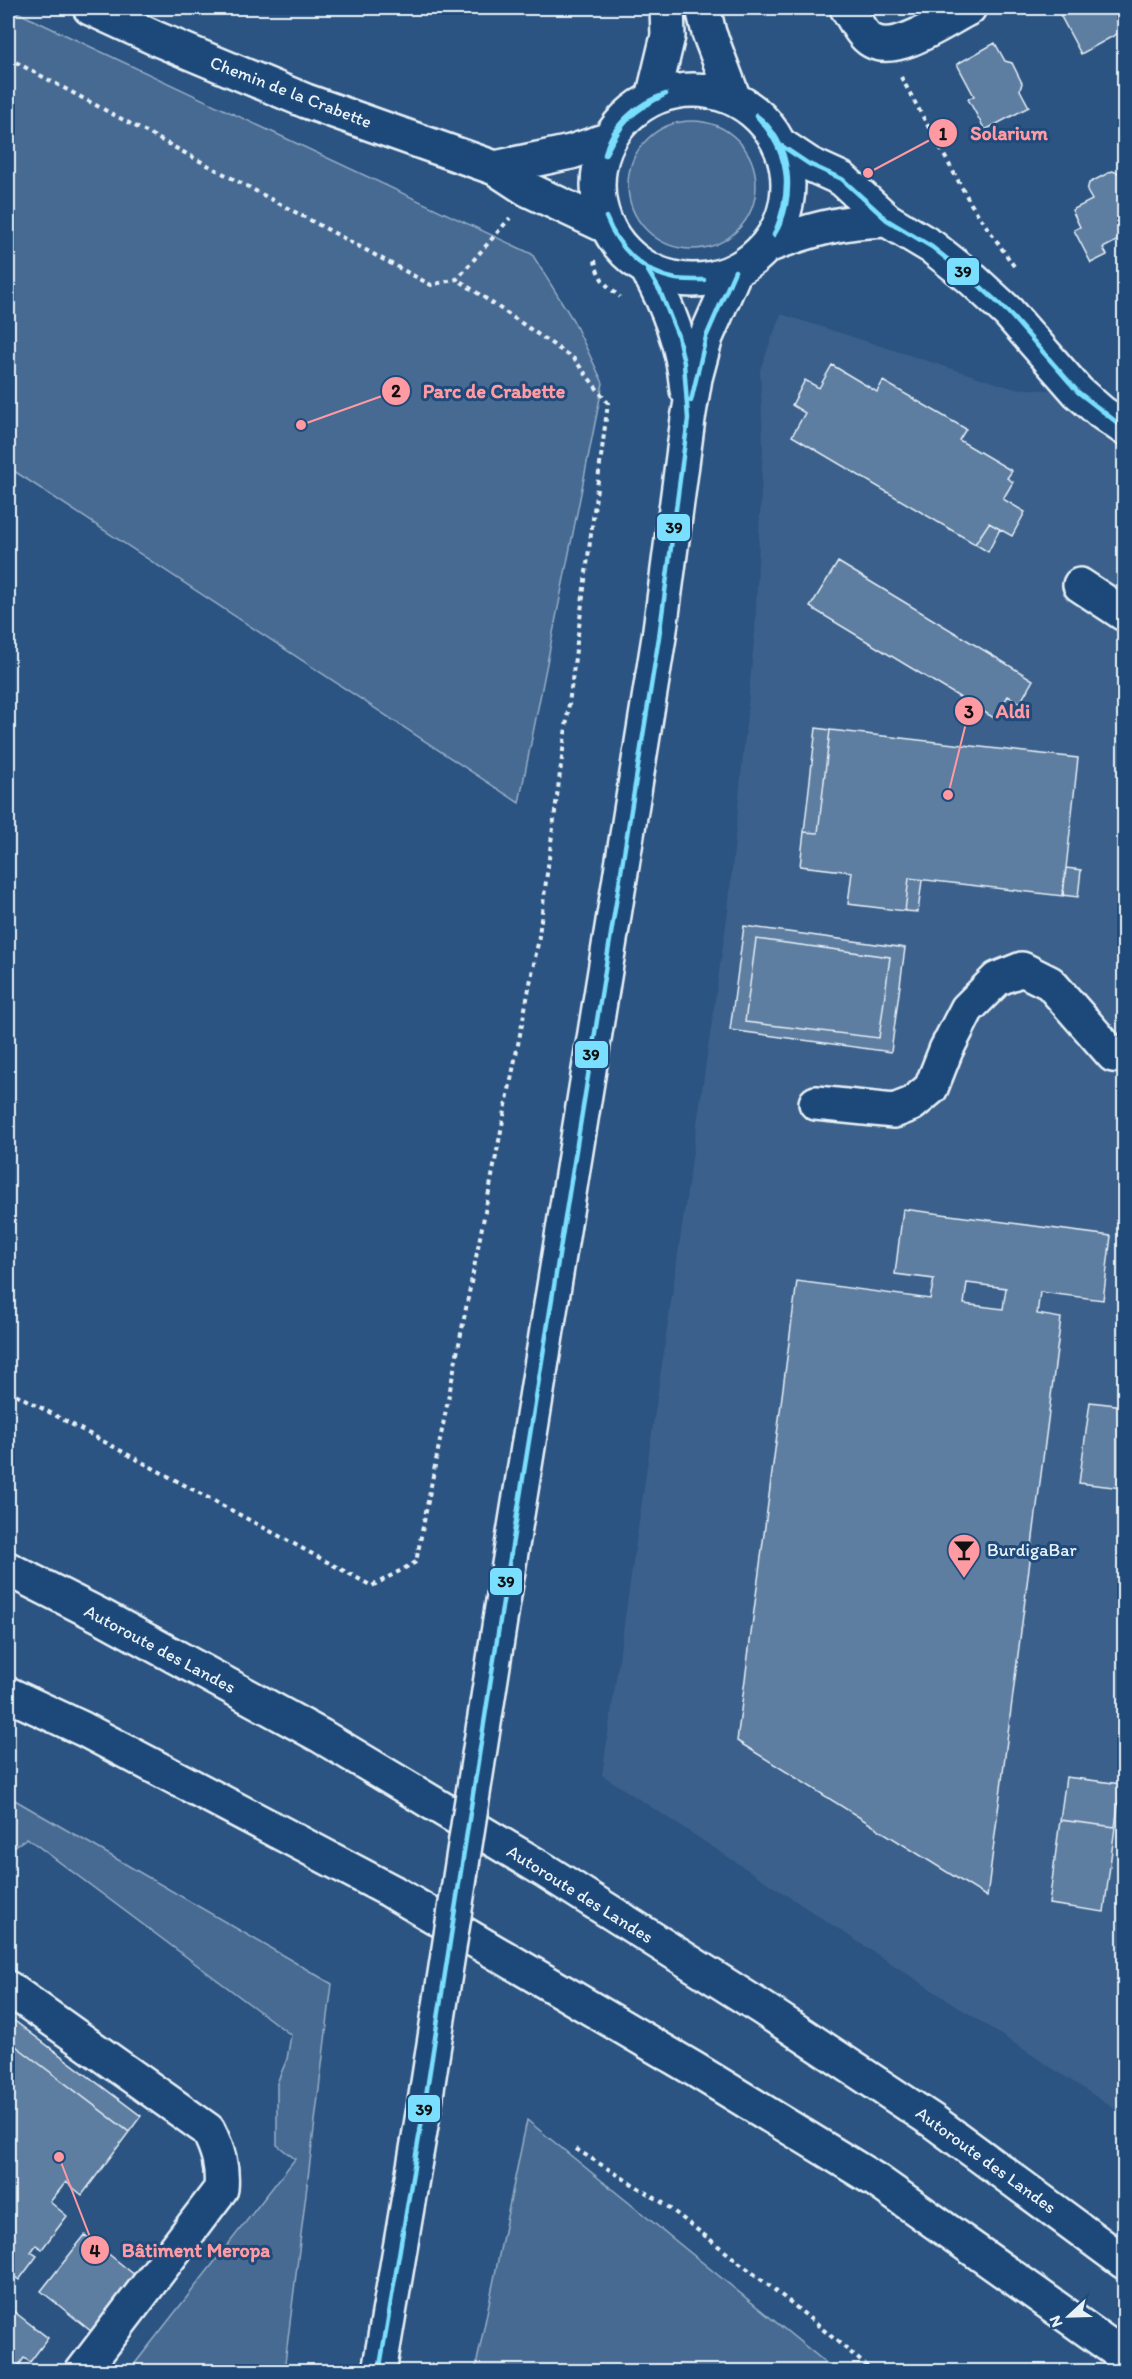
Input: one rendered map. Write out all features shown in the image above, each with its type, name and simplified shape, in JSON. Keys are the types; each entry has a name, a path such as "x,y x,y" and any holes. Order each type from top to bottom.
{"main road":[{"name":"Chemin de la Crabette","path":"90,8 155,38 306,101 495,168 527,189 608,227"},
{"path":"653,98 668,36 667,8"},
{"path":"702,8 734,99"},
{"path":"848,8 870,40 883,45 903,43 969,8"},
{"path":"694,90 715,92 734,99 753,111 768,126 779,144 787,170 788,197 781,223 767,246 754,259 735,271 714,279 691,281 668,278 647,269 628,255 608,227 598,198 599,167 610,139 621,122 636,108 653,98 673,92 694,90"},
{"path":"495,168 571,152 610,139"},
{"path":"779,144 809,164 842,178 888,220 932,247 971,278 1008,312 1078,392 1101,412 1125,428"},
{"path":"767,246 802,232 838,223 888,220"},
{"path":"647,269 670,313 678,336 684,363 688,419"},
{"path":"380,2372 658,637 688,419 695,378 706,338 735,271"},
{"path":"1080,585 1125,614"},
{"path":"816,1103 894,1111 912,1104 931,1088 946,1050 967,1009 997,980 1022,969 1050,983 1113,1055 1125,1056"},
{"name":"Autoroute des Landes","path":"8,1569 103,1617 321,1736 544,1870 762,2008 933,2121 1125,2262"},
{"path":"8,1694 83,1729 391,1891 694,2069 878,2181 1125,2356"},
{"path":"8,1988 208,2130 218,2151 222,2173 221,2189 82,2372"}],"path":[{"path":"8,58 431,285 456,279 513,214"},
{"path":"900,76 971,204 1021,276"},
{"path":"8,1390 372,1586 416,1562 538,943 608,403 574,359 456,279"},
{"path":"576,2149 663,2203 790,2302 874,2372"}],"shaded area":[{"path":"8,8 532,254 573,320 603,383 519,803 8,467"},
{"path":"692,121 716,126 737,140 751,161 756,185 751,209 737,230 716,244 692,249 668,244 647,230 633,209 628,185 633,161 647,140 668,126"},
{"path":"781,314 1012,388 1078,392 1124,428 1124,2115 602,1775 728,911 755,631 763,444 760,370"},
{"path":"8,1796 332,1984 284,2371 129,2371 295,2159 277,2145 277,2083 287,2059 291,2035 27,1838 8,1851"},
{"path":"527,2120 836,2371 475,2371"}],"building":[{"path":"1064,8 1124,8 1124,30 1081,54 1058,11"},
{"path":"995,43 1005,61 1012,63 1022,83 1020,90 1029,107 985,130 968,99 974,96 957,64"},
{"path":"1112,171 1119,173 1124,182 1124,237 1103,248 1107,255 1091,263 1074,230 1080,227 1072,210 1092,200 1087,191 1089,183"},
{"path":"832,365 877,392 883,381 966,429 959,440 1012,471 1007,478 1013,482 1003,499 1025,512 1012,536 989,523 975,544 792,436 805,413 792,405 805,380 819,388"},
{"path":"989,523 1000,529 988,552 975,544"},
{"path":"838,562 1033,680 1020,703 1008,696 994,718 810,607"},
{"path":"816,728 830,730 818,833 804,832"},
{"path":"830,730 1078,758 1063,896 909,878 905,911 848,904 852,872 800,866 804,832 818,833"},
{"path":"1066,868 1081,870 1078,897 1062,895"},
{"path":"909,878 922,880 918,912 905,911"},
{"path":"744,926 905,948 891,1052 730,1030","holes":["756,939 890,957 879,1038 745,1022"]},
{"path":"756,939 890,957 879,1038 745,1022"},
{"path":"903,1209 1111,1236 1103,1300 1040,1292 1037,1314 1061,1318 987,1897 737,1741 797,1281 930,1299 934,1279 895,1274","holes":["967,1283 1006,1288 1003,1309 964,1304"]},
{"path":"1090,1402 1124,1406 1122,1488 1079,1483"},
{"path":"1066,1777 1121,1784 1115,1827 1060,1820"},
{"path":"1060,1820 1115,1827 1104,1912 1049,1904"},
{"path":"8,2016 141,2116 129,2132 8,2040"},
{"path":"8,2040 129,2132 82,2195 66,2182 50,2202 67,2216 42,2249 36,2245 31,2252 37,2256 19,2280 8,2272"},
{"path":"85,2235 136,2276 92,2332 41,2291"},
{"path":"8,2307 48,2338 30,2362 24,2358 19,2365 24,2369 22,2372 8,2372"}],"transit line":[{"name":"39","path":"605,155 613,134 627,117 646,103 666,94"},
{"name":"39","path":"605,155 629,118 666,94"},
{"name":"39","path":"756,115 768,126 777,140 784,155 787,171 786,205 774,235"},
{"name":"39","path":"756,115 776,143 785,172 784,202 774,235"},
{"name":"39","path":"779,144 809,164 842,179 887,220 932,247 971,278 1008,312 1078,392 1124,428"},
{"name":"39","path":"606,217 617,239 643,265 664,276 676,279 704,280"},
{"name":"39","path":"379,2372 425,2102 501,1614 659,637 688,419 684,363 678,336 660,291 647,269"},
{"name":"39","path":"691,401 706,337 735,271"}],"place":[{"name":"Solarium","path":"868,173"},
{"name":"Parc de Crabette","path":"301,425"},
{"name":"Aldi","path":"948,795"},
{"name":"BurdigaBar","path":"964,1579"},
{"name":"Bâtiment Meropa","path":"59,2157"}]}
